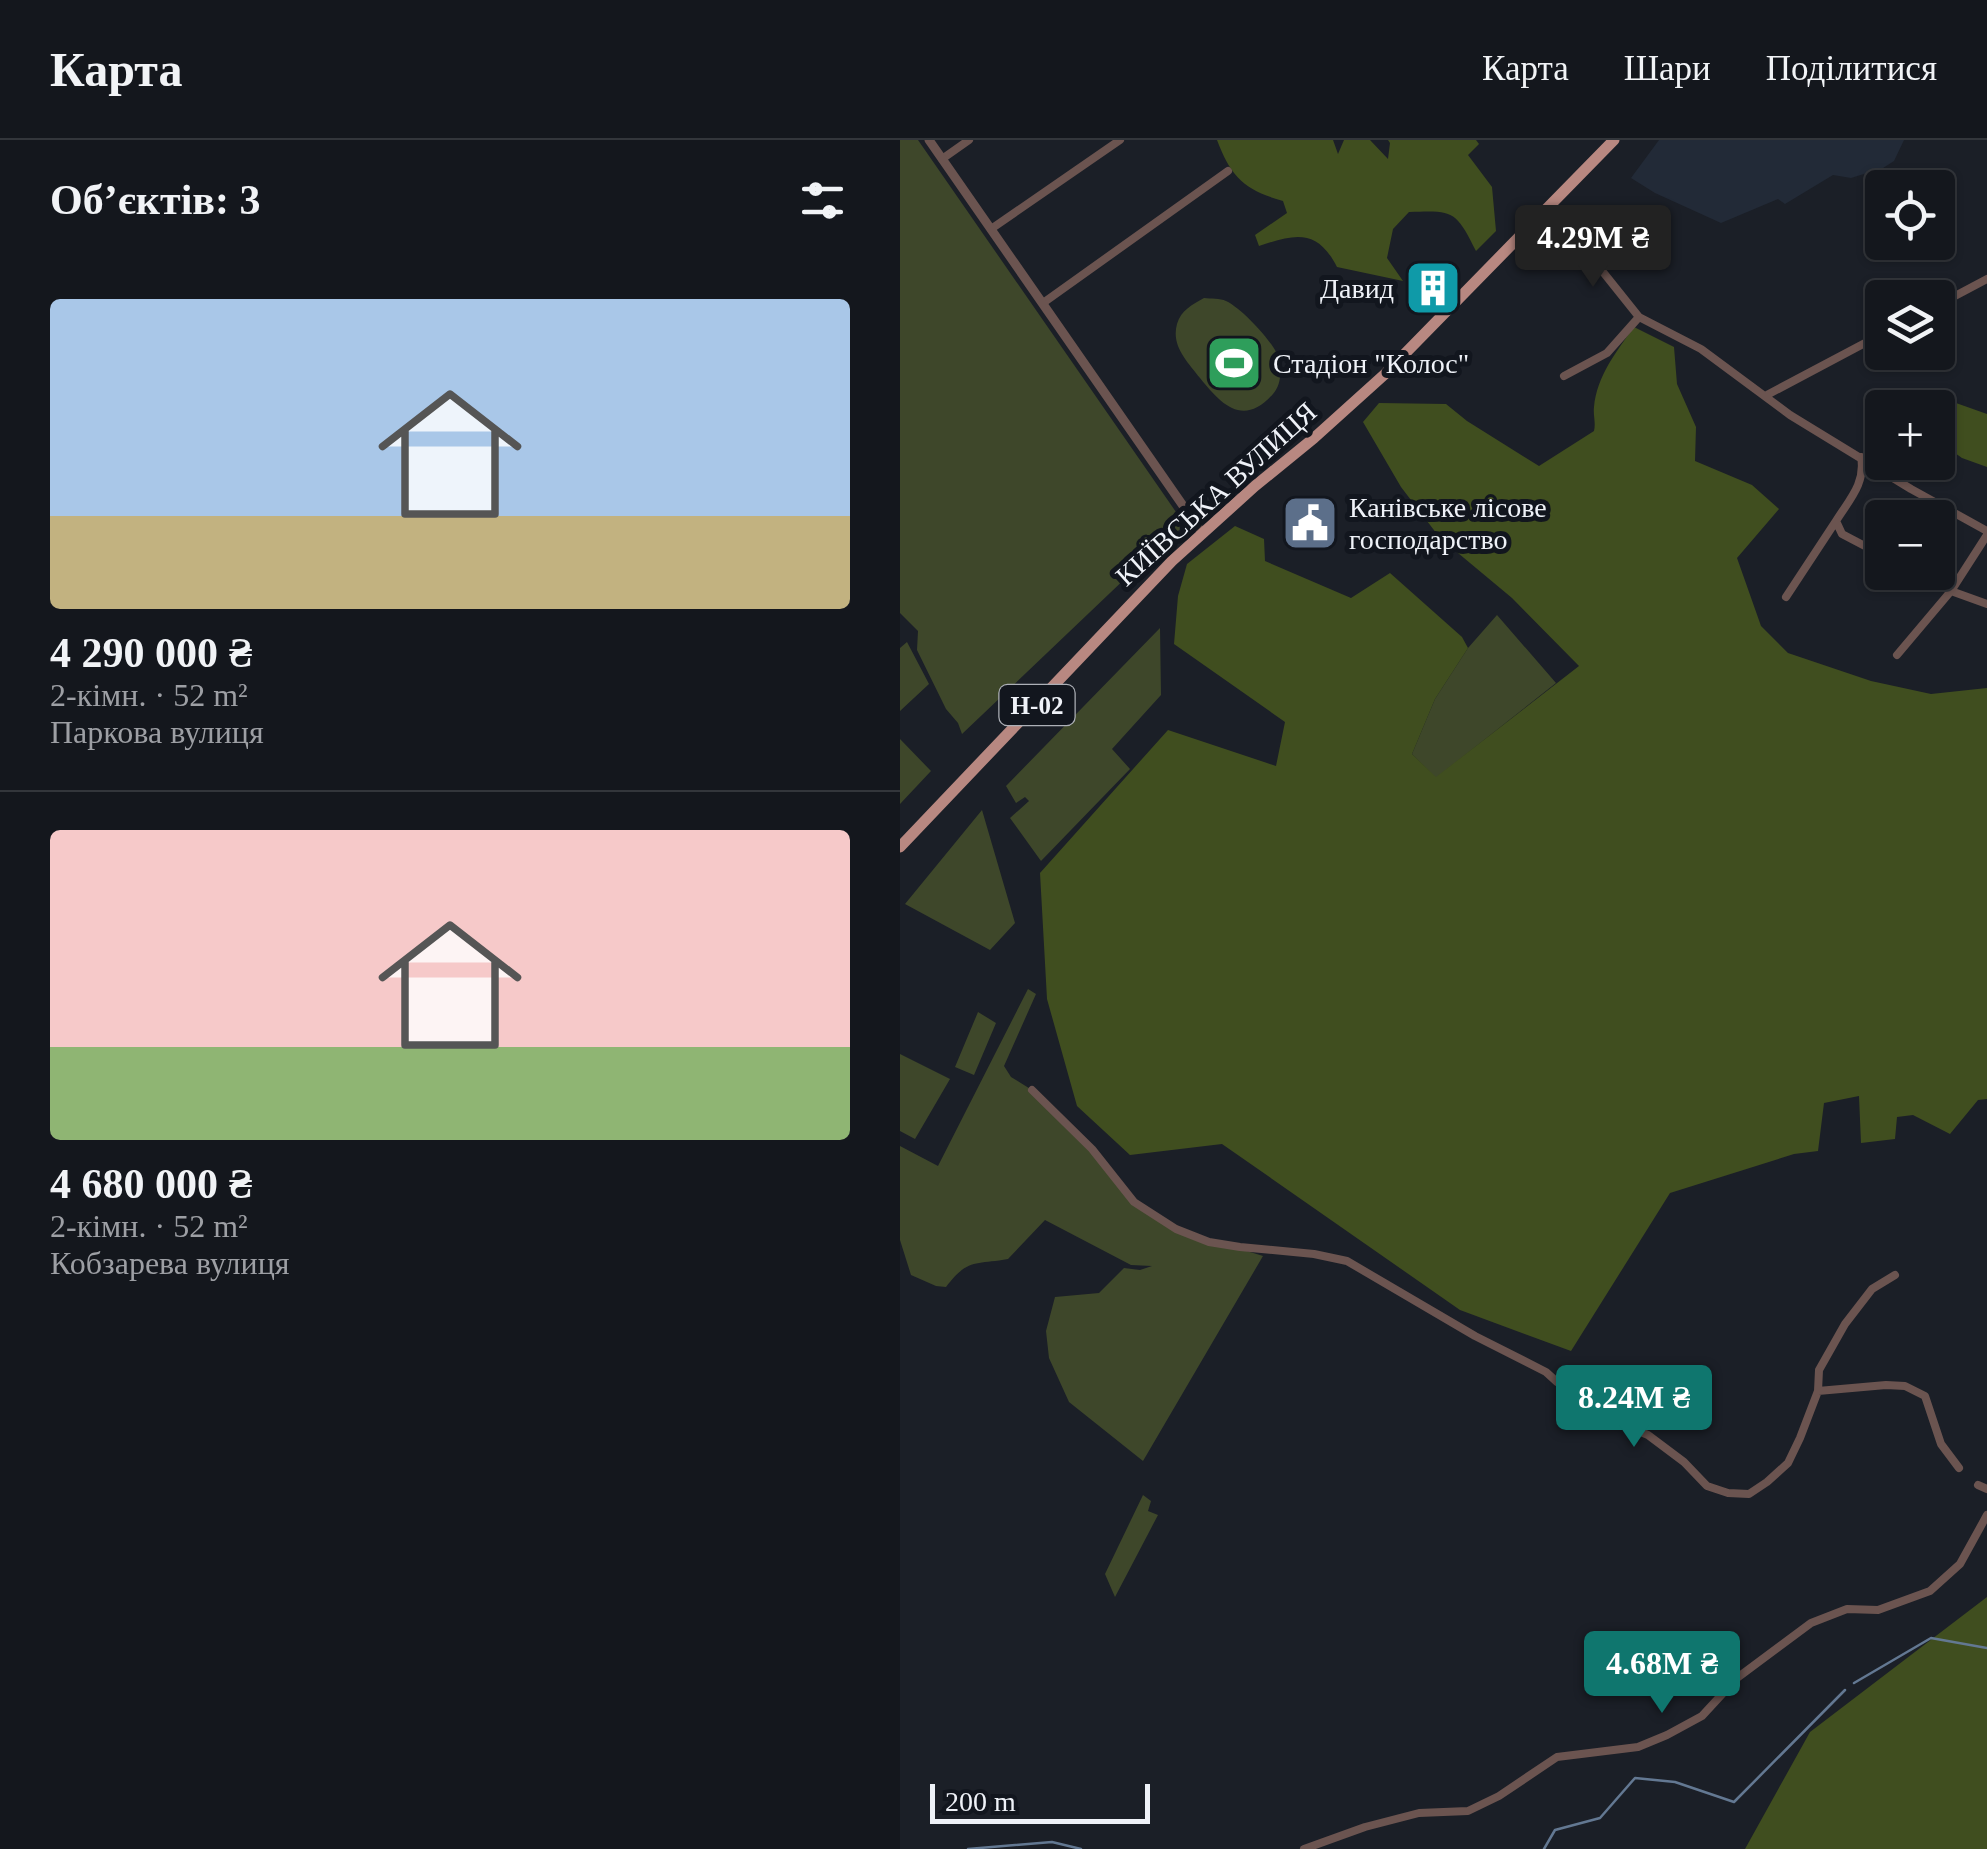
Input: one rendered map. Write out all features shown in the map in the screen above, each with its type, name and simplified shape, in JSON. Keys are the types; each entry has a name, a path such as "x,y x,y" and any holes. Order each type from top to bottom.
{"main road":[{"name":"КИЇВСЬКА ВУЛИЦЯ","path":"900,848 1172,561 1385,374 1614,140"}],"street":[{"path":"929,140 1202,533"},
{"path":"942,159 969,140"},
{"path":"991,230 1120,140"},
{"path":"1043,302 1228,170"},
{"path":"1543,212 1583,247 1640,317 1701,350 1790,415 1987,533 1955,584"},
{"path":"1955,296 1987,279"},
{"path":"1564,376 1607,352 1640,317"},
{"path":"1766,396 1865,343"},
{"path":"1786,598 1862,481 1860,457"},
{"path":"1836,521 1842,534 1865,546"},
{"path":"1897,655 1951,590 1987,604"},
{"path":"1032,1090 1092,1148 1134,1202 1176,1229 1210,1242 1347,1261 1475,1336 1546,1372 1612,1420 1648,1435 1684,1462 1707,1486 1728,1493 1749,1494 1788,1463 1818,1392 1819,1370 1845,1324 1872,1289 1895,1276"},
{"path":"1818,1392 1886,1385 1904,1386 1926,1396 1941,1444 1959,1468"},
{"path":"1304,1849 1419,1813 1468,1811 1499,1796 1557,1756 1638,1746 1667,1735 1702,1716 1737,1678 1811,1623 1847,1609 1878,1610 1930,1592 1960,1564 1987,1516"}],"shaded area":[{"path":"1659,140 1904,140 1894,161 1883,168 1865,170 1865,174 1851,178 1833,175 1785,204 1778,199 1721,223 1631,178"}],"green space":[{"path":"900,140 918,140 1185,525 962,734 917,650 918,631 900,613"},
{"path":"1217,140 1333,140 1338,154 1344,140 1370,140 1388,159 1388,140 1476,140 1479,144 1468,155 1492,187 1496,231 1476,251 1452,216 1409,212 1393,229 1387,258 1403,281 1337,267 1321,246 1304,237 1259,246 1255,235 1287,213 1283,201 1258,192 1241,180"},
{"name":"Стадіон \"Колос\"","path":"1204,298 1224,300 1239,310 1275,350 1279,384 1273,394 1252,410 1242,411 1224,403 1178,346 1179,319"},
{"path":"1634,327 1674,347 1677,384 1696,427 1695,461 1752,485 1779,509 1737,558 1761,626 1788,653 1871,681 1931,694 1987,688 1987,1099 1978,1100 1950,1134 1913,1115 1897,1117 1895,1139 1861,1143 1859,1096 1824,1103 1818,1151 1794,1154 1670,1193 1571,1351 1460,1310 1222,1144 1130,1155 1077,1106 1047,999 1040,873 1168,730 1276,766 1285,722 1174,644 1178,596 1187,564 1235,526 1264,539 1265,561 1351,598 1390,573 1462,637 1468,648 1435,699 1412,754 1436,777 1579,666 1512,598 1440,538 1401,487 1363,422 1379,403 1446,404 1539,466 1594,431 1599,385"},
{"path":"1955,403 1987,414 1987,467 1955,453"},
{"path":"1497,615 1556,683 1436,778 1412,754 1435,699 1468,648"},
{"path":"1160,628 1161,695 1112,749 1130,769 1041,861 1010,818 1029,801 1025,797 1016,803 1006,786"},
{"path":"907,642 929,684 900,711 900,648"},
{"path":"900,739 931,771 900,804"},
{"path":"982,810 1015,923 990,950 905,904"},
{"path":"1028,989 1036,994 1004,1066 1011,1077 1032,1090 1068,1123 1134,1202 1176,1229 1263,1256 1143,1461 1069,1402 1049,1358 1046,1331 1055,1297 1099,1293 1124,1268 1140,1270 1152,1266 1131,1265 1045,1220 1008,1259 973,1264 960,1271 946,1287 936,1286 911,1275 900,1240 900,1146 938,1166"},
{"path":"978,1012 996,1023 974,1075 955,1067"},
{"path":"900,1054 950,1079 915,1139 900,1131"},
{"path":"1143,1495 1151,1501 1148,1511 1158,1515 1115,1597 1105,1574"},
{"path":"1987,1597 1987,1849 1745,1849 1810,1732"}],"waterway":[{"path":"1854,1683 1931,1638 1987,1648"},
{"path":"1544,1849 1555,1830 1600,1818 1635,1778 1675,1782 1734,1802 1845,1690"},
{"path":"968,1849 1052,1842 1081,1849"}],"place":[{"name":"Давид","path":"1433,288"},
{"name":"Стадіон \"Колос\"","path":"1234,363"},
{"name":"Канівське лісове господарство","path":"1310,523"}]}
